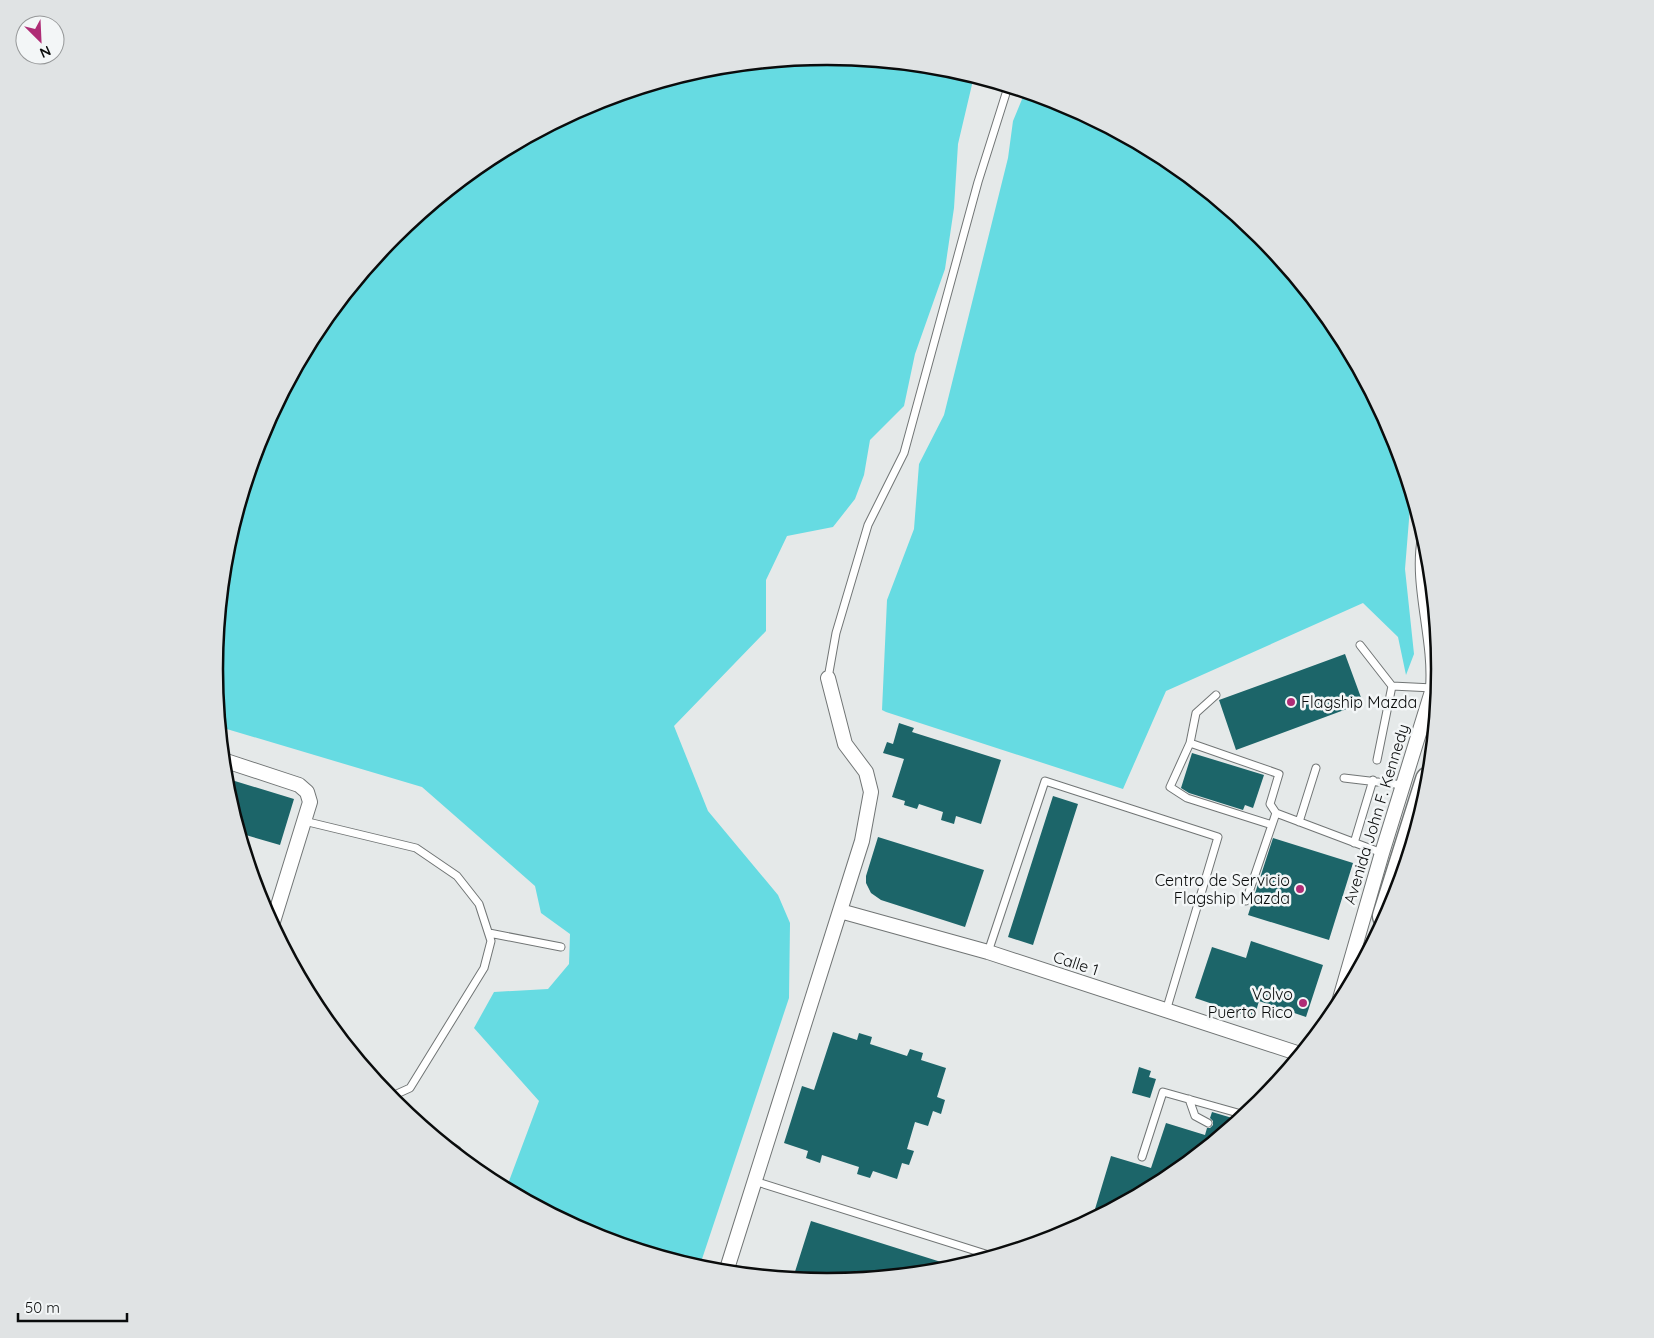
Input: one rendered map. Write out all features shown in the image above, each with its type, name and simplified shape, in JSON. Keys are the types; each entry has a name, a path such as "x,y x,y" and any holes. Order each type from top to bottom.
{"street":[{"name":"Avenida John F. Kennedy","path":"1424,578 1428,609"},
{"path":"728,1264 862,841 871,792 866,772 845,744 828,678"},
{"name":"Avenida John F. Kennedy","path":"1345,979 1430,697"},
{"path":"231,762 300,785 307,792 310,802 275,914"},
{"name":"Calle 1","path":"840,912 988,952 1294,1052"}],"lane":[{"path":"828,678 836,633 868,525 904,453 978,182 1006,93"},
{"path":"1360,645 1392,686 1431,688"},
{"path":"1377,760 1392,686"},
{"path":"1216,695 1196,713 1190,743 1170,787 1187,798 1272,824"},
{"path":"1190,743 1279,774 1270,804 1276,813 1382,854"},
{"path":"1299,822 1316,768"},
{"path":"1344,778 1404,785"},
{"path":"1354,843 1373,780"},
{"path":"988,952 1045,781 1218,837 1166,1011"},
{"path":"1246,900 1276,813"},
{"path":"304,821 416,848 457,876 479,904 491,940 484,968 410,1088 398,1094"},
{"path":"488,933 561,947"},
{"path":"1142,1157 1163,1092 1236,1113"},
{"path":"1189,1099 1195,1116 1208,1123"},
{"path":"754,1181 981,1252"}],"shaded area":[{"path":"787,66 867,66 906,70 972,83 958,144 954,208 945,269 915,354 904,406 870,440 864,475 855,499 833,527 787,536 766,580 766,631 674,726 708,811 778,895 790,923 789,998 702,1259 633,1241 596,1227 560,1211 509,1182 539,1101 474,1028 494,992 548,989 569,964 570,934 541,913 535,886 422,787 226,729 223,669 224,629 228,590 244,513 255,475 285,402 325,333 348,301 400,242 459,190 491,167 560,127 633,97 709,77"},
{"path":"1023,98 1094,127 1163,167 1195,190 1254,242 1306,301 1329,333 1369,402 1399,475 1410,512 1405,569 1414,654 1406,675 1398,637 1363,603 1166,691 1123,789 882,710 887,600 914,529 919,464 944,415 1008,158 1013,121"}],"building":[{"name":"Flagship Mazda","path":"1345,654 1363,703 1236,750 1219,700"},
{"path":"899,723 914,728 912,732 1001,760 981,824 956,816 954,824 941,820 943,812 919,804 917,809 904,805 905,801 892,797 904,759 883,753 887,742 893,744"},
{"path":"1192,753 1264,775 1253,808 1245,805 1243,810 1189,793 1181,788"},
{"path":"234,781 294,799 280,845 247,835"},
{"path":"1053,796 1078,804 1033,945 1008,937"},
{"path":"878,837 984,870 965,927 881,900 871,893 866,883 866,876"},
{"name":"Centro de Servicio Flagship Mazda","path":"1273,838 1353,863 1329,940 1248,915"},
{"path":"1251,941 1323,965 1306,1017 1259,1001 1254,1018 1195,998 1212,947 1246,958"},
{"path":"833,1032 857,1040 859,1033 872,1037 870,1044 907,1056 910,1049 923,1053 921,1060 946,1068 937,1097 945,1100 941,1114 933,1111 928,1126 915,1122 907,1149 914,1151 909,1165 902,1163 897,1179 873,1171 870,1178 857,1174 859,1167 822,1155 820,1163 806,1158 808,1151 784,1143 802,1086 814,1090"},
{"path":"1139,1067 1151,1071 1149,1077 1156,1079 1150,1098 1132,1093"},
{"path":"1212,1112 1231,1118 1195,1148 1163,1171 1094,1211 1111,1156 1151,1168 1166,1123 1205,1135 1207,1128 1213,1125 1213,1121 1210,1118"},
{"path":"811,1221 941,1262 867,1272 795,1272"}],"place":[{"name":"Flagship Mazda","path":"1291,702"},
{"name":"Centro de Servicio Flagship Mazda","path":"1300,889"},
{"name":"Volvo Puerto Rico","path":"1303,1003"}]}
